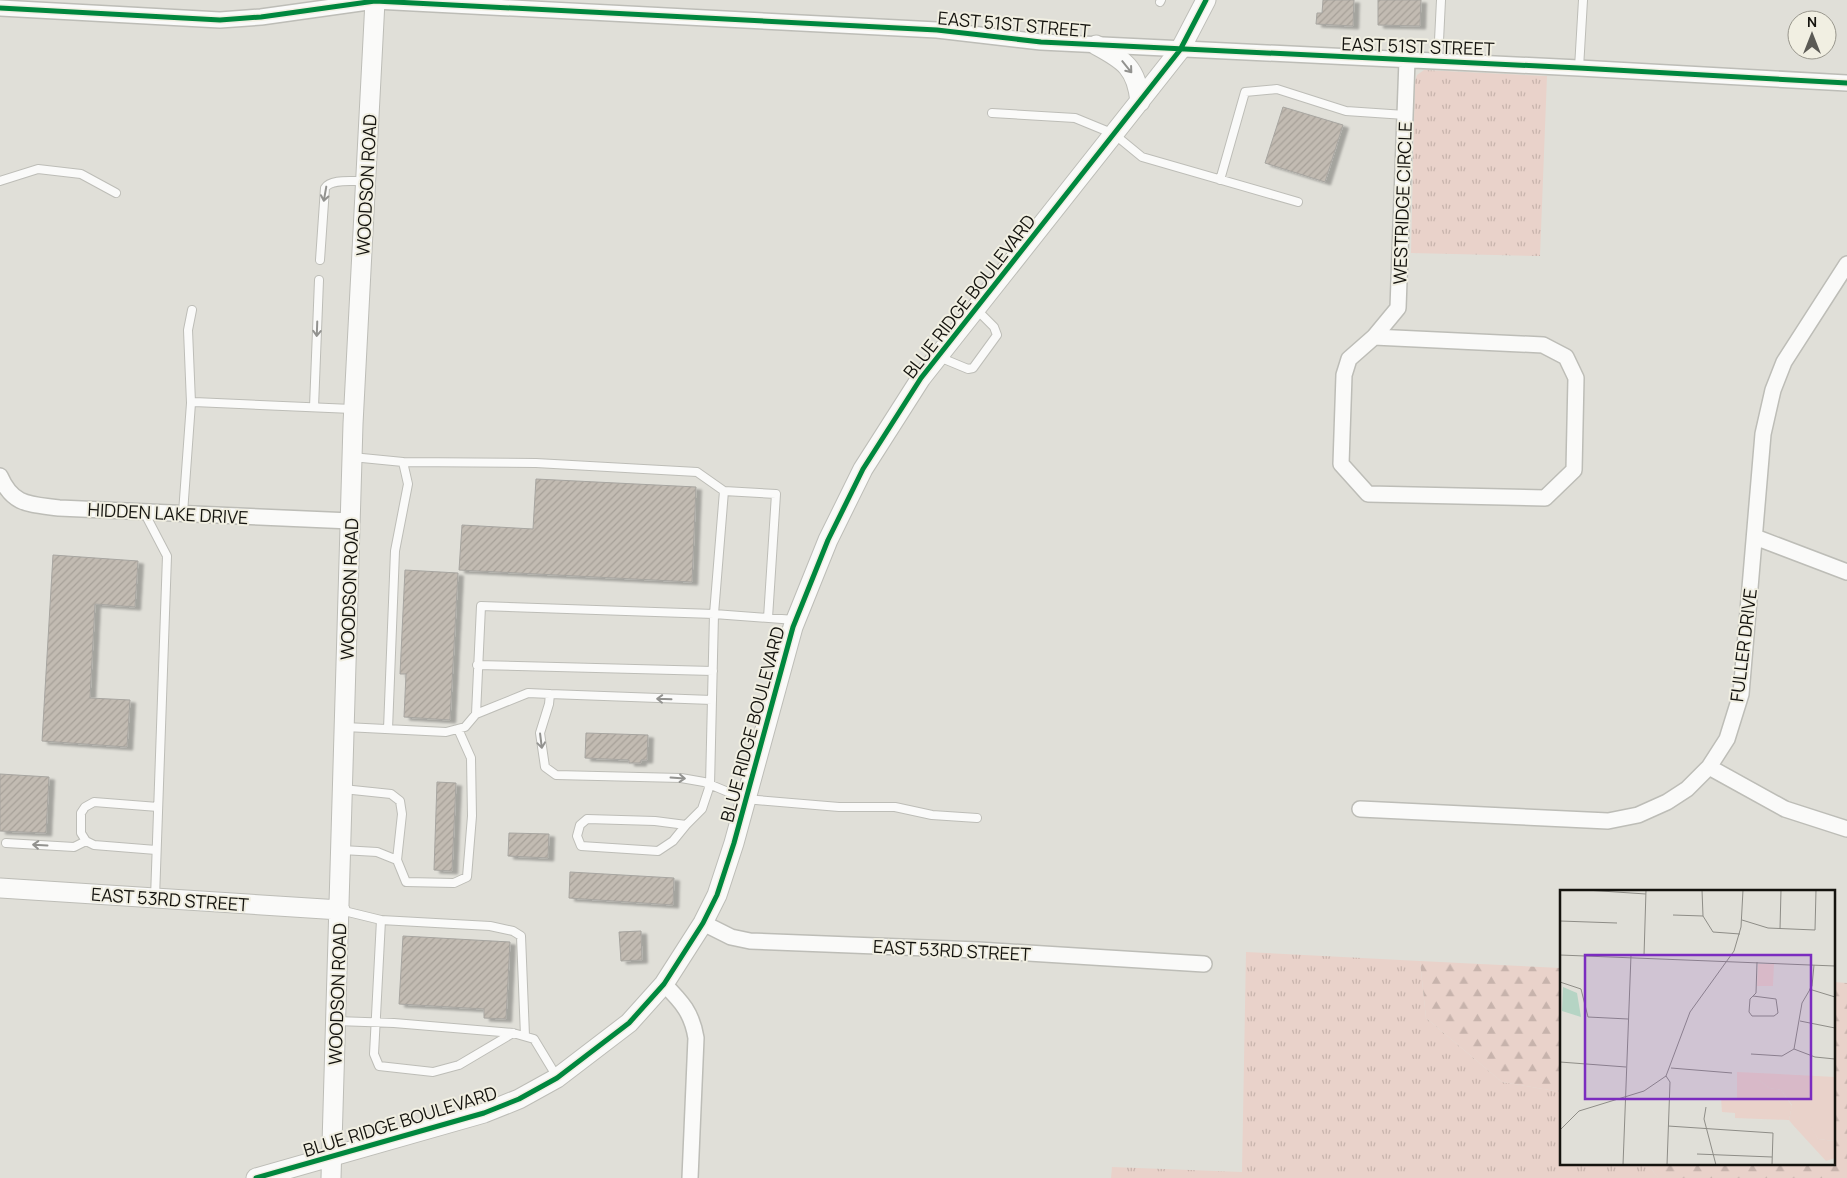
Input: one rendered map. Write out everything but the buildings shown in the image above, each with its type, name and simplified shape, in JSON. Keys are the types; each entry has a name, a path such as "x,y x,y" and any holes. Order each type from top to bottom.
{"street":[{"name":"EAST 51ST STREET","path":"0,8 220,20 261,18 375,1 485,3 937,30 1041,42 1847,83"},
{"name":"WOODSON ROAD","path":"331,1178 352,457 375,1"},
{"name":"BLUE RIDGE BOULEVARD","path":"256,1178 484,1113 519,1098 557,1078 629,1023 664,984 703,923 718,895 795,620 828,540 863,468 937,356 1180,50 1204,1"},
{"path":"1096,45 1117,56 1127,64 1135,79 1140,102"},
{"name":"WESTRIDGE CIRCLE","path":"1374,337 1543,346 1566,357 1576,378 1574,470 1545,498 1368,494 1341,464 1344,375 1349,360 1374,337 1398,308 1407,60"},
{"name":"FULLER DRIVE","path":"1360,808 1608,821 1638,814 1667,802 1687,789 1709,767 1727,739 1741,694 1763,434 1773,390 1784,362 1841,284 1847,264"},
{"name":"HIDDEN LAKE DRIVE","path":"0,476 6,490 26,504 59,508 351,521"},
{"path":"1755,537 1847,572"},
{"path":"1709,767 1785,809 1847,829"},
{"name":"EAST 53RD STREET","path":"0,888 340,910"},
{"name":"EAST 53RD STREET","path":"703,923 731,937 750,941 978,950 1204,964"},
{"path":"664,984 679,998 693,1021 696,1038 690,1178"}],"lane":[{"path":"1438,61 1441,0"},
{"path":"1579,68 1583,0"},
{"path":"1220,180 1245,92 1277,89 1346,111 1405,115"},
{"path":"992,113 1075,118 1114,134 1142,157 1298,202"},
{"path":"0,182 38,169 81,174 116,193"},
{"path":"320,260 325,188 327,184 333,182 366,181"},
{"path":"314,407 319,280"},
{"path":"937,356 968,369 973,368 997,334 994,327 976,309"},
{"path":"183,513 189,407 191,403 188,330 192,310"},
{"path":"191,403 354,409"},
{"path":"352,457 403,462 536,463 697,472 724,491 776,494 768,618"},
{"path":"388,729 395,551 408,484 403,462"},
{"path":"686,826 655,821 588,819 580,825 577,836 581,846 658,851 673,841 702,808 710,785 714,614 724,491"},
{"path":"144,512 167,556 155,898"},
{"path":"476,714 481,606 714,614 795,620"},
{"path":"477,665 713,671"},
{"path":"345,727 446,732 466,727 476,714 528,693 712,700"},
{"path":"550,694 549,704 540,733 544,767 556,775 681,778 710,785 745,799 838,807 895,807 932,814 977,818"},
{"path":"343,789 391,794 400,801 402,814 397,860 406,882 454,883 467,877 472,816 471,758 458,729"},
{"path":"156,850 94,845 86,842 81,833 81,812 85,807 94,802 158,807"},
{"path":"6,843 74,847 86,842"},
{"path":"342,850 378,852 397,860"},
{"path":"340,910 381,920 490,926 513,931 521,936 525,1036"},
{"path":"381,920 374,1054 379,1066 433,1072 459,1065 514,1033"},
{"path":"336,1021 375,1022 514,1033 534,1040 557,1078"}],"green space":[{"path":"1424,70 1547,76 1540,256 1411,253 1415,81 1417,75"},
{"path":"1246,952 1420,961 1426,1018 1502,1082 1560,1092 1560,1166 1649,1166 1658,1178 1111,1178 1112,1167 1242,1172"},
{"path":"1420,961 1560,968 1560,1092 1502,1082 1426,1018"},
{"path":"1834,982 1847,983 1847,1178 1658,1178 1649,1166 1834,1166"}],"cycle path":[{"path":"256,1178 484,1113 519,1099 557,1078 629,1023 664,984 703,923 717,895 734,843 793,627 828,540 863,469 921,378 1180,50 1206,0"},
{"path":"0,8 220,20 261,17 375,1 937,30 1041,42 1847,83"}]}
